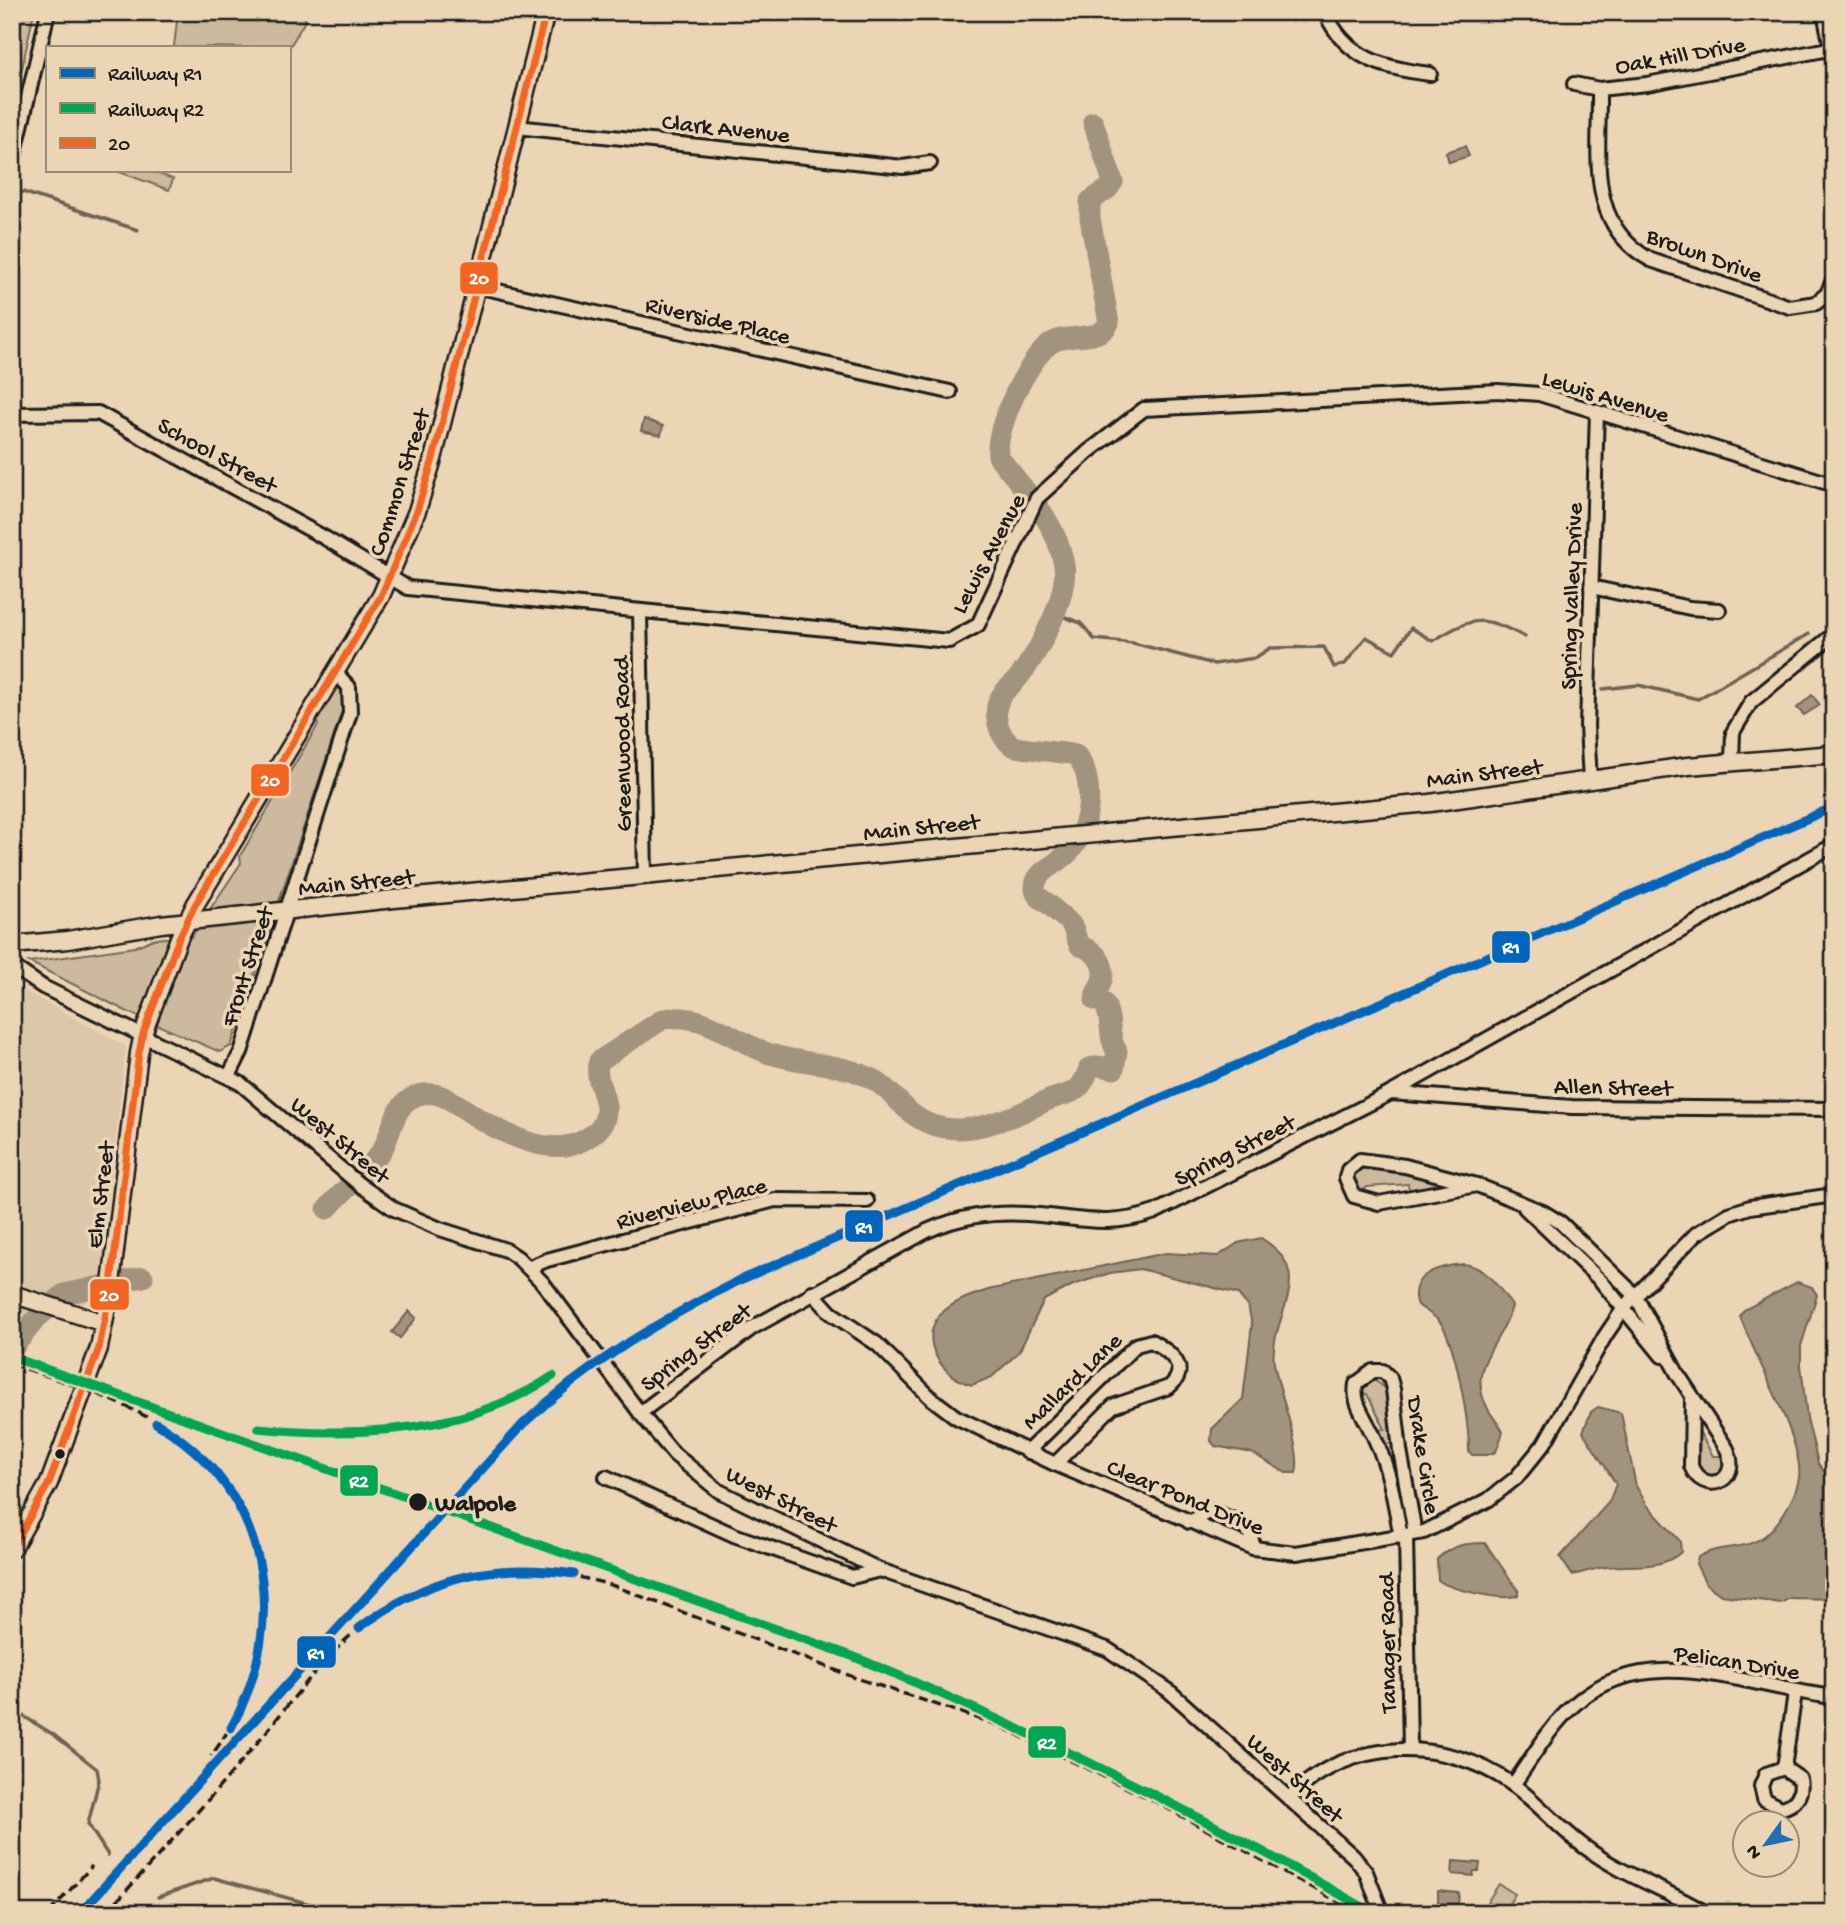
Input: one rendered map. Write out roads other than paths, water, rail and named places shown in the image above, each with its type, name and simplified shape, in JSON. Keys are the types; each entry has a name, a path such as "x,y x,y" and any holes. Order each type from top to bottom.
{"main road":[{"name":"Common Street","path":"187,921 390,579 417,511 433,459 546,12"},
{"name":"Main Street","path":"12,944 24,946 187,921 286,911 1066,835 1430,803 1732,761 1834,754"},
{"name":"Elm Street","path":"12,1549 38,1506 93,1365 111,1284 143,1034 187,921"},
{"path":"12,1294 104,1323"}],"street":[{"path":"12,165 48,12"},
{"path":"1325,12 1344,44 1357,54 1388,69 1430,74"},
{"path":"1824,12 1834,62"},
{"name":"Oak Hill Drive","path":"1574,84 1599,89 1647,84 1832,48"},
{"name":"Brown Drive","path":"1599,89 1600,192 1616,233 1632,250 1651,260 1790,307 1816,303 1827,294 1834,278"},
{"name":"Clark Avenue","path":"516,127 903,167 930,163"},
{"name":"Riverside Place","path":"476,286 950,392"},
{"name":"Lewis Avenue","path":"390,579 408,588 426,591 949,640 978,625 1035,503 1088,452 1144,409 1498,391 1539,394 1834,485"},
{"name":"Spring Valley Drive","path":"1590,781 1587,726 1597,412"},
{"name":"School Street","path":"12,414 98,413 317,533 390,579"},
{"path":"1591,587 1690,608 1719,610"},
{"name":"Greenwood Road","path":"640,611 645,876"},
{"path":"1732,761 1733,732 1751,702 1834,634"},
{"name":"Front Street","path":"229,1076 241,1052 350,713 349,687 335,673"},
{"name":"Spring Street","path":"640,1413 751,1328 927,1230 967,1216 1028,1214 1102,1223 1137,1218 1176,1202 1391,1093 1834,845"},
{"name":"West Street","path":"12,966 43,986 229,1076 360,1185 409,1217 506,1250 530,1267 674,1454 719,1491 880,1570 1107,1650 1168,1690 1289,1798 1366,1872 1382,1913"},
{"name":"Allen Street","path":"1391,1093 1572,1107 1834,1110"},
{"path":"1477,1185 1379,1203 1354,1196 1346,1178 1354,1164 1370,1160 1477,1185 1543,1212 1561,1223 1635,1295 1692,1399 1732,1460 1727,1477 1718,1481 1702,1481 1695,1475 1691,1465 1692,1399"},
{"name":"Clear Pond Drive","path":"812,1292 831,1313 877,1344 946,1410 1027,1452 1189,1522 1253,1548 1297,1553 1407,1535 1474,1509 1516,1478 1549,1437 1605,1336 1624,1308 1696,1234 1729,1214 1773,1202 1834,1195"},
{"name":"Riverview Place","path":"530,1267 547,1260 775,1200 867,1201"},
{"path":"1519,1203 1601,1281 1677,1373"},
{"name":"Mallard Lane","path":"1027,1452 1136,1345 1151,1341 1168,1350 1178,1363 1179,1376 1175,1382 1169,1387 1113,1406 1055,1464"},
{"name":"Drake Circle","path":"1373,1371 1383,1371 1390,1378 1400,1450 1407,1535 1384,1453 1356,1403 1356,1384 1373,1371"},
{"path":"1384,1453 1400,1450"},
{"path":"606,1477 734,1535 852,1577 880,1570"},
{"name":"Tanager Road","path":"1407,1535 1409,1748"},
{"name":"Pelican Drive","path":"1513,1785 1557,1723 1575,1704 1616,1679 1643,1672 1670,1670 1795,1693 1834,1697"},
{"path":"1784,1768 1795,1693"},
{"path":"1289,1798 1305,1782 1333,1765 1352,1758 1409,1748 1442,1752 1468,1761 1513,1785 1589,1850 1706,1913"}],"waterway":[{"path":"327,1209 382,1150 396,1115 404,1104 420,1095 446,1098 489,1125 530,1142 558,1147 584,1140 600,1128 606,1115 605,1100 598,1077 599,1061 663,1019 692,1019 717,1028 767,1053 854,1071 879,1083 911,1113 926,1123 943,1128 960,1129 994,1123 1071,1093 1081,1085 1089,1068 1099,1066 1114,1069 1117,1051 1112,1040 1107,1009 1104,1003 1095,1000 1103,977 1102,965 1096,955 1080,946 1070,923 1040,898 1035,889 1038,877 1066,855 1081,833 1088,806 1087,778 1076,755 1013,746 1000,731 997,717 1000,698 1026,668 1043,640 1057,608 1064,578 1064,565 1054,533 998,456 1002,429 1014,396 1041,352 1057,340 1098,333 1109,323 1090,218 1090,201 1108,189 1113,182 1093,122"},
{"path":"23,192 138,230"},
{"path":"1054,613 1081,623 1094,639 1133,643 1214,664 1255,658 1270,648 1324,647 1334,667 1345,664 1366,637 1394,652 1411,628 1433,641 1458,627 1478,621 1499,625 1525,637"},
{"path":"1603,689 1638,685 1698,699 1809,634"},
{"path":"12,1349 36,1319 64,1294 143,1277"},
{"path":"12,1709 54,1735 97,1769 99,1780 88,1824 108,1855"},
{"path":"158,1897 214,1878 343,1913"}],"railway":[{"path":"80,1913 442,1511 552,1397 647,1328 683,1308 742,1279 1049,1145"},
{"path":"12,1364 95,1393 155,1421 210,1465 237,1502 255,1542 263,1585 262,1629 253,1673 236,1716 211,1756"},
{"path":"106,1913 215,1792 325,1661 352,1634 381,1611 412,1593 444,1581 476,1574 510,1571 579,1577 614,1586 856,1678 995,1724 1154,1801 1359,1913"},
{"path":"49,1913 92,1866"}],"rail line":[{"name":"R1","path":"80,1913 523,1424 573,1381 655,1326 742,1279 1834,807"},
{"name":"R2","path":"12,1357 852,1656 986,1714 1117,1776 1246,1842 1373,1913"},
{"name":"R2","path":"258,1428 334,1432 411,1427 485,1410 520,1395 553,1376"},
{"name":"R1","path":"156,1423 194,1451 224,1483 245,1520 258,1559 263,1601 260,1644 250,1686 231,1728"},
{"name":"R1","path":"359,1628 409,1597 460,1577 514,1570 574,1574"}],"place":[{"name":"Walpole","path":"418,1502"}]}
